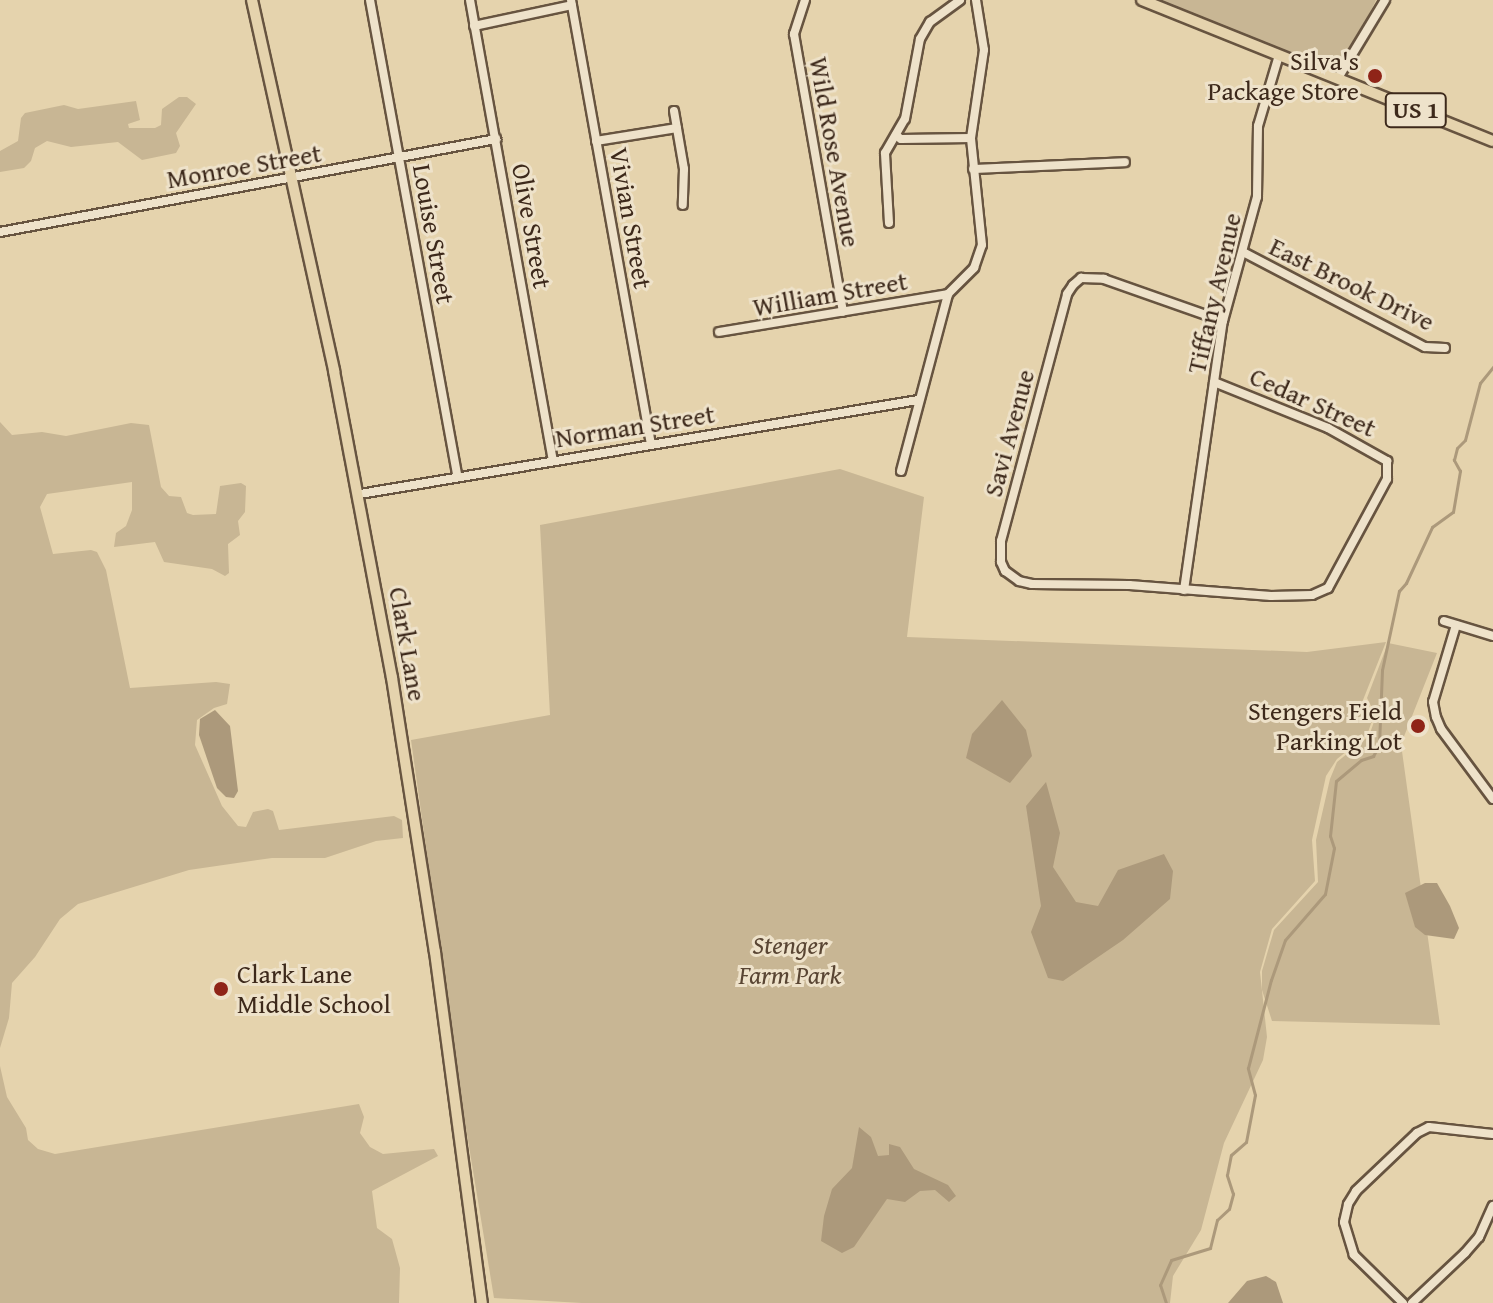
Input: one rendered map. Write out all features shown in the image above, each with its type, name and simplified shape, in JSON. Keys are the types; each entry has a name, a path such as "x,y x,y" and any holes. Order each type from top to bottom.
{"main road":[{"name":"Clark Lane","path":"252,0 360,494 431,924 482,1303"},
{"name":"US 1","path":"1142,0 1493,141"}],"street":[{"name":"Louise Street","path":"370,0 457,475"},
{"name":"Olive Street","path":"470,0 553,459"},
{"name":"Wild Rose Avenue","path":"805,0 794,34 843,312"},
{"path":"889,223 885,153 908,111 913,69 924,31 960,0"},
{"path":"901,471 948,294 974,268 982,245 971,138 984,50 976,0"},
{"path":"1338,78 1385,0"},
{"path":"474,26 572,3"},
{"name":"Vivian Street","path":"572,3 651,443"},
{"name":"Tiffany Avenue","path":"1184,590 1223,321 1257,197 1261,108 1279,55"},
{"path":"674,111 686,186 683,205"},
{"path":"596,141 677,128"},
{"path":"896,135 901,139 971,138"},
{"name":"Monroe Street","path":"0,232 496,139"},
{"path":"973,169 1125,162"},
{"name":"East Brook Drive","path":"1243,252 1425,347 1445,348"},
{"name":"Savi Avenue","path":"1184,590 1019,581 1005,571 1001,562 1001,541 1067,294 1073,285 1081,278 1104,279 1223,321"},
{"name":"William Street","path":"719,332 948,294"},
{"name":"Cedar Street","path":"1184,590 1271,596 1320,593 1328,588 1343,561 1387,479 1389,467 1381,455 1328,428 1214,382"},
{"name":"Norman Street","path":"360,494 457,475 918,400"},
{"path":"1444,621 1493,636"},
{"path":"1456,625 1433,702 1436,717 1441,729 1493,799"},
{"path":"1403,1303 1354,1255 1344,1222 1348,1204 1356,1191 1417,1133 1429,1127 1493,1134"},
{"path":"1412,1303 1479,1237 1493,1206"}],"green space":[{"path":"1152,0 1376,0 1338,78"},
{"path":"179,97 187,97 196,104 176,133 180,146 176,153 142,160 118,142 71,147 47,141 35,148 31,161 24,168 0,172 0,151 18,141 21,118 25,113 64,105 78,109 136,101 140,120 128,124 129,128 155,128 161,125 162,109"},
{"path":"0,422 12,435 42,432 66,436 131,423 149,425 161,487 169,496 181,497 187,513 193,515 216,514 220,486 241,483 246,486 245,512 238,521 240,535 228,544 229,573 225,576 212,569 164,562 155,542 114,547 116,533 126,526 132,510 132,482 47,494 40,507 53,554 91,550 97,552 106,570 130,688 216,682 230,684 227,704 214,708 197,720 195,745 222,806 238,826 246,827 253,812 268,809 273,811 279,830 394,816 402,820 403,838 376,841 325,858 272,858 189,870 78,904 60,919 35,957 12,983 9,1018 0,1048"},
{"name":"Stenger Farm Park","path":"840,469 924,497 907,637 1307,652 1386,642 1363,700 1373,718 1367,735 1337,759 1326,776 1312,840 1315,881 1272,929 1260,972 1267,1037 1263,1060 1224,1143 1201,1230 1173,1276 1170,1303 582,1303 494,1298 462,1104 411,740 550,715 540,525"},
{"path":"1388,643 1437,653 1401,744 1440,1025 1272,1021 1262,990 1262,971 1274,930 1318,882 1316,840 1330,779 1337,762 1369,736 1376,716 1367,698"},
{"path":"0,1066 7,1097 26,1128 28,1140 38,1149 55,1154 359,1104 364,1117 360,1133 370,1147 383,1154 434,1149 438,1156 372,1191 377,1228 392,1239 400,1268 399,1303 0,1303"}],"shaded area":[{"path":"1002,700 1026,730 1032,756 1010,783 966,758 972,734"},
{"path":"215,710 230,726 238,791 234,798 226,797 217,788 199,735 200,719"},
{"path":"1046,782 1060,833 1053,867 1076,902 1098,906 1118,870 1164,854 1173,871 1170,899 1123,940 1063,981 1048,978 1031,932 1041,906 1026,806"},
{"path":"1425,883 1437,883 1450,906 1459,928 1454,939 1425,935 1415,927 1405,893"},
{"path":"859,1127 871,1137 878,1156 889,1155 889,1144 900,1147 914,1169 948,1185 956,1196 949,1202 935,1190 920,1191 905,1202 887,1199 854,1247 842,1253 821,1241 824,1216 832,1189 852,1168"},
{"path":"1266,1276 1276,1282 1283,1303 1228,1303 1247,1281"}],"waterway":[{"path":"1166,1303 1160,1285 1171,1260 1210,1248 1217,1220 1229,1209 1233,1194 1227,1175 1231,1155 1246,1142 1255,1095 1248,1068 1271,980 1285,940 1325,894 1334,848 1330,836 1336,781 1361,760 1373,756 1379,745 1382,670 1399,591 1406,583 1432,527 1453,512 1460,471 1454,460 1457,448 1465,440 1480,383 1493,367"}],"place":[{"name":"Silva's Package Store","path":"1375,76"},
{"name":"Stengers Field Parking Lot","path":"1418,726"},
{"name":"Clark Lane Middle School","path":"221,989"}]}
